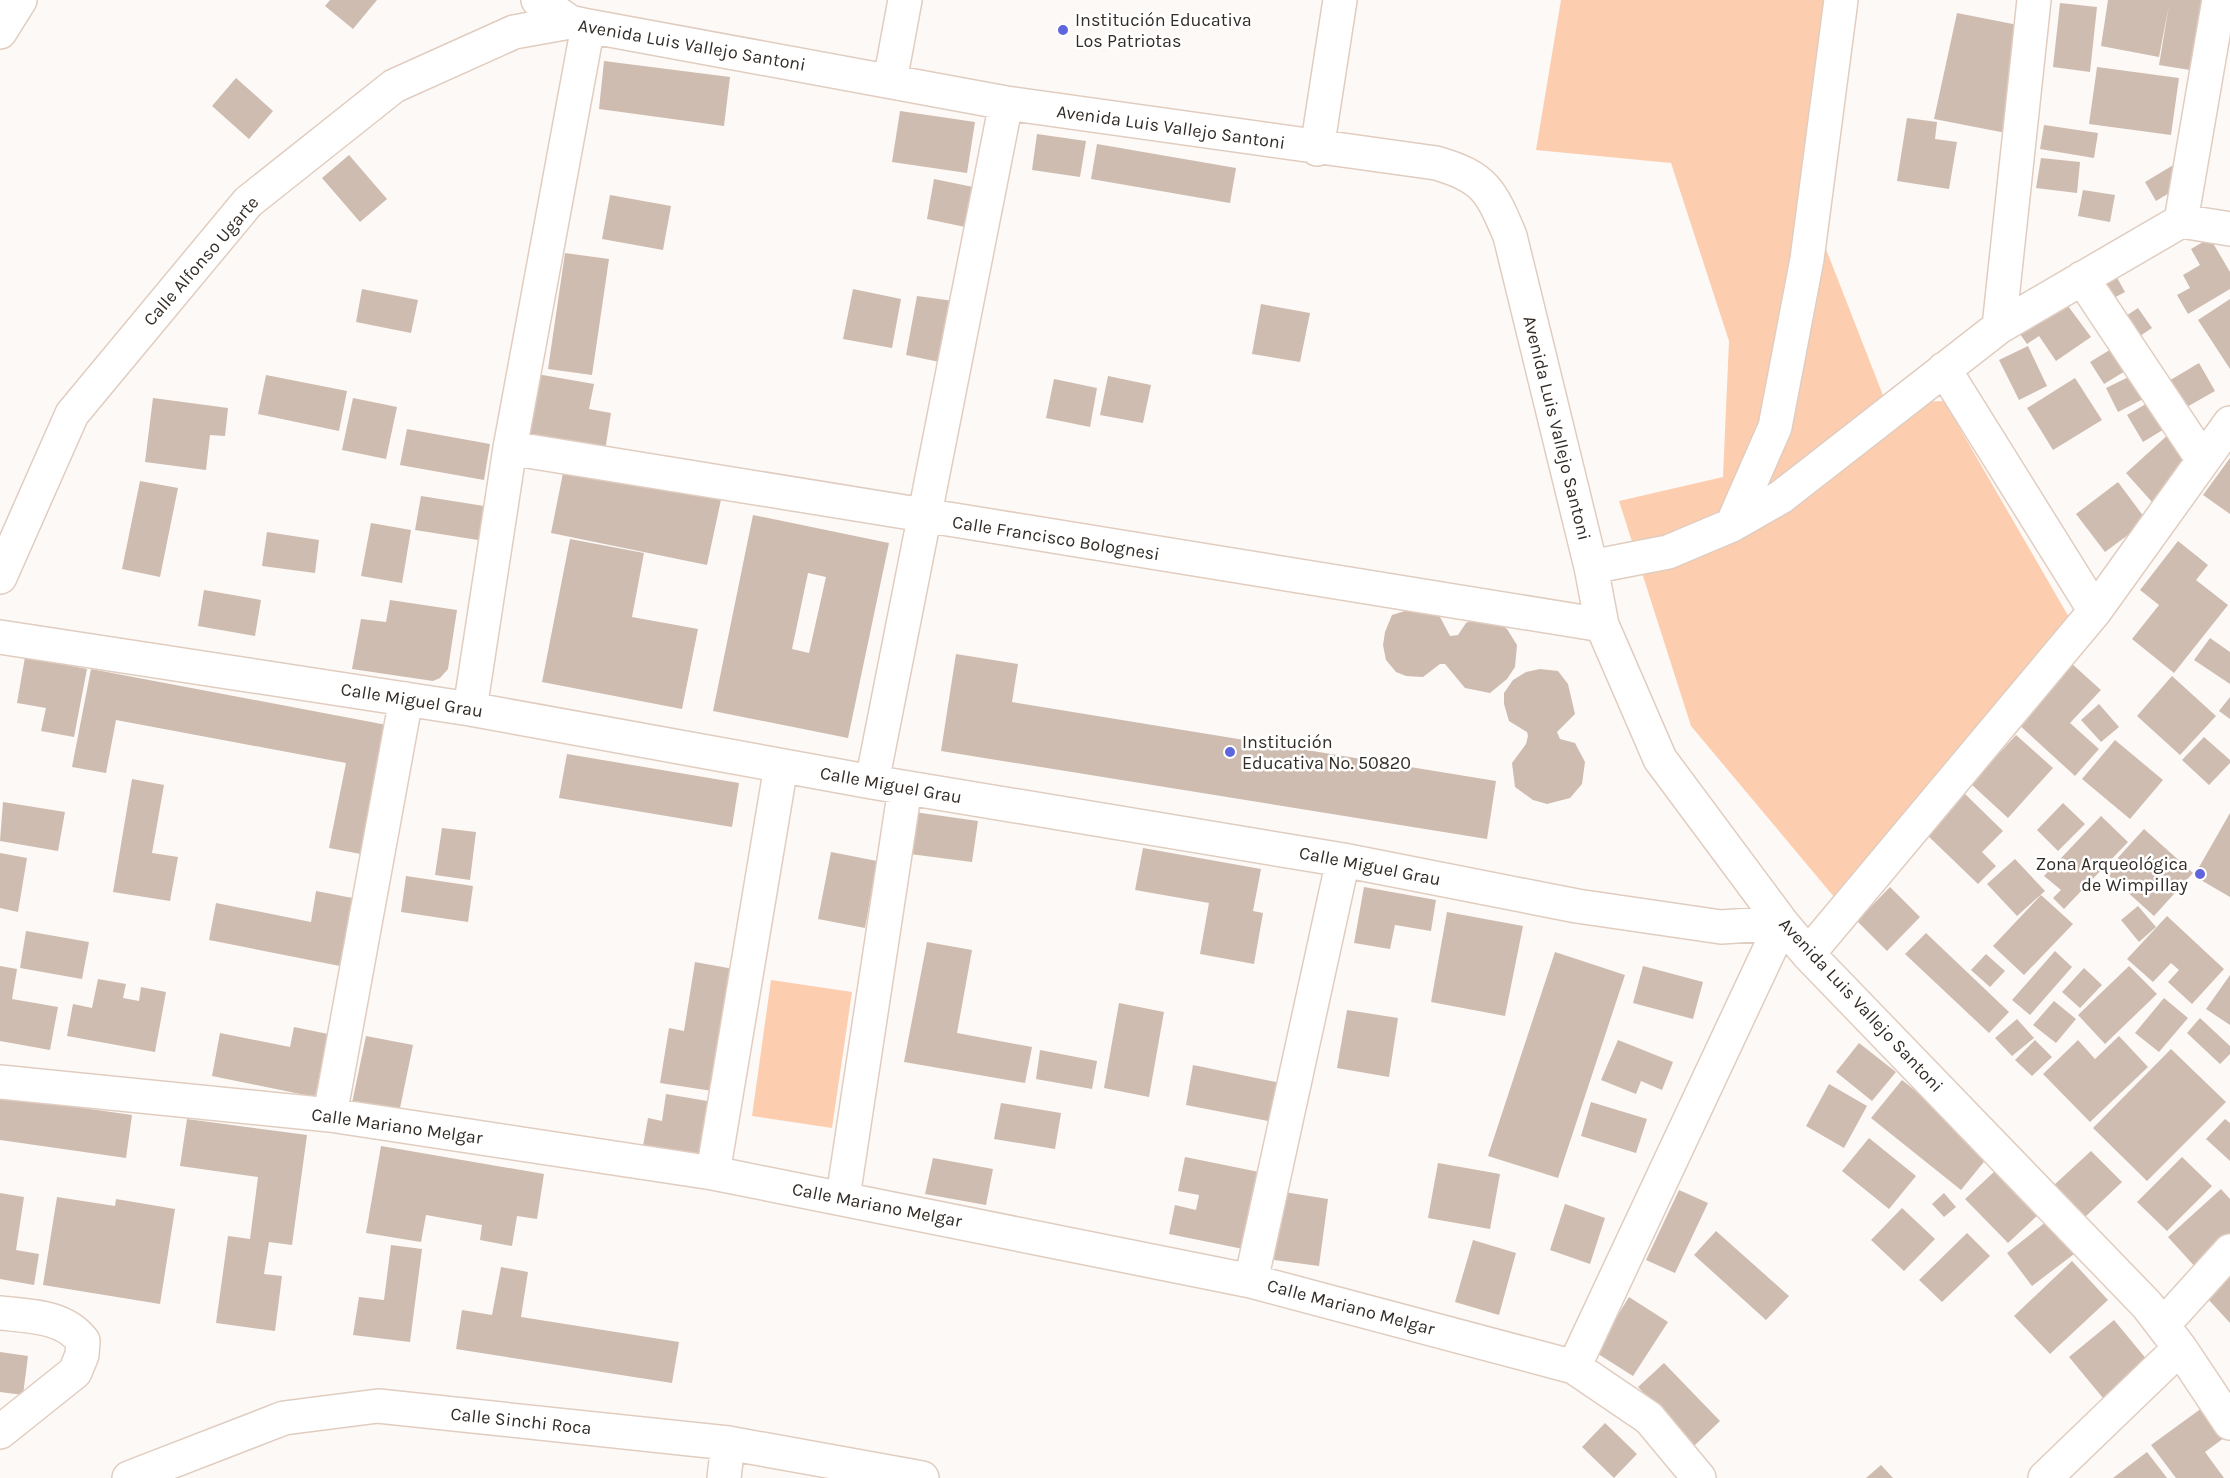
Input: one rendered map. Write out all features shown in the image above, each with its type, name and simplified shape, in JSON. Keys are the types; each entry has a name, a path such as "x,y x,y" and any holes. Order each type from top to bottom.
{"street":[{"path":"0,32 20,0"},
{"name":"Avenida Luis Vallejo Santoni","path":"538,0 579,24 1006,103 1436,163 1459,170 1482,184 1495,202 1510,236 1591,567 1602,625 1660,759 1782,923 1808,954 1979,1128 2171,1336 2230,1423"},
{"path":"890,81 905,0"},
{"path":"1317,148 1340,0"},
{"path":"1732,525 1775,427 1807,259 1841,0"},
{"path":"1999,327 2034,0"},
{"path":"2181,221 2218,0"},
{"path":"470,709 579,24"},
{"name":"Calle Alfonso Ugarte","path":"0,577 72,414 248,202 394,86 514,32 579,24"},
{"path":"872,782 1006,103"},
{"path":"1591,567 1668,552 1732,525 1781,497 1999,327 2181,221 2230,229"},
{"path":"2082,278 2203,460"},
{"path":"1944,369 2095,611"},
{"path":"1808,954 2095,611 2230,423"},
{"name":"Calle Francisco Bolognesi","path":"510,448 924,517 1602,625"},
{"name":"Calle Miguel Grau","path":"0,637 470,709 904,788 1343,860 1577,906 1721,927 1782,923"},
{"path":"330,1115 406,699"},
{"path":"713,1173 781,766"},
{"path":"843,1197 904,788"},
{"path":"1251,1281 1343,860"},
{"path":"1574,1366 1782,923"},
{"name":"Calle Mariano Melgar","path":"0,1082 330,1115 713,1173 843,1197 1251,1281 1574,1366 1649,1418 1699,1478"},
{"path":"2045,1478 2171,1336 2230,1251"},
{"path":"0,1313 54,1321 73,1329 83,1341 82,1355 75,1372 0,1432"},
{"name":"Calle Sinchi Roca","path":"129,1478 284,1418 378,1406 728,1443 922,1478"},
{"path":"724,1478 728,1443"}],"shaded area":[{"path":"1561,0 1836,0 1817,226 1886,403 1944,401 2070,619 1840,904 1691,726 1619,501 1723,477 1729,341 1671,163 1536,150"},
{"path":"771,980 852,992 832,1128 752,1116"}],"building":[{"path":"330,0 377,0 353,29 325,6"},
{"path":"2108,0 2214,0 2202,72 2159,65 2169,5 2159,57 2101,46"},
{"path":"2060,3 2097,7 2090,72 2053,67"},
{"path":"1957,13 2028,27 2006,133 1934,119"},
{"path":"604,61 730,77 724,126 599,109"},
{"path":"2097,67 2179,78 2171,135 2089,124"},
{"path":"236,78 273,111 249,139 212,106"},
{"path":"900,111 975,122 967,173 892,162"},
{"path":"1907,118 1937,122 1935,139 1957,142 1949,189 1897,181"},
{"path":"2044,125 2098,133 2094,158 2040,149"},
{"path":"1037,134 1086,141 1080,177 1032,170"},
{"path":"1097,144 1236,168 1230,203 1091,179"},
{"path":"349,155 387,199 360,222 322,178"},
{"path":"2041,158 2080,162 2077,193 2036,188"},
{"path":"2175,164 2186,183 2156,201 2145,182"},
{"path":"934,179 978,188 970,228 927,219"},
{"path":"2083,190 2115,195 2110,222 2078,216"},
{"path":"610,195 671,206 663,250 602,239"},
{"path":"2210,238 2230,272 2230,289 2188,314 2177,295 2190,288 2183,275 2200,265 2191,249"},
{"path":"565,253 609,259 592,375 548,369"},
{"path":"2115,274 2125,292 2108,301 2099,284"},
{"path":"362,289 418,300 411,333 356,322"},
{"path":"853,289 901,299 892,348 843,339"},
{"path":"917,296 961,302 949,364 906,355"},
{"path":"2230,299 2230,369 2198,320"},
{"path":"2065,302 2091,337 2056,361 2039,336 2027,344 2020,334"},
{"path":"1261,304 1310,313 1300,362 1252,354"},
{"path":"2138,308 2152,328 2128,344 2114,324"},
{"path":"2121,343 2135,365 2104,384 2090,362"},
{"path":"2028,346 2047,386 2019,400 1999,360"},
{"path":"2199,363 2215,391 2178,412 2162,385"},
{"path":"2141,371 2153,394 2118,412 2106,388"},
{"path":"537,374 594,384 589,409 611,413 605,451 518,436"},
{"path":"266,375 347,391 339,431 258,414"},
{"path":"1108,376 1151,385 1143,423 1100,415"},
{"path":"2075,378 2102,420 2053,450 2027,408"},
{"path":"1054,379 1097,388 1090,427 1046,418"},
{"path":"153,398 228,408 225,436 210,435 206,470 145,462"},
{"path":"353,398 397,407 386,459 342,450"},
{"path":"2151,401 2166,428 2143,442 2127,415"},
{"path":"407,429 490,444 484,480 400,465"},
{"path":"2170,433 2197,462 2152,502 2126,473"},
{"path":"2230,458 2230,514 2203,495"},
{"path":"565,463 722,495 707,565 551,533"},
{"path":"140,481 178,488 160,577 122,569"},
{"path":"2118,482 2147,521 2105,552 2076,514"},
{"path":"421,496 484,506 478,540 415,530"},
{"path":"753,515 889,543 848,738 713,711","holes":["808,573 826,577 809,653 792,649"]},
{"path":"371,523 411,530 402,583 361,576"},
{"path":"267,532 319,540 315,573 262,566"},
{"path":"570,539 644,553 632,617 698,629 682,709 542,682"},
{"path":"2178,541 2208,565 2196,580 2228,605 2174,673 2132,639 2159,605 2140,590"},
{"path":"204,590 261,600 255,636 198,626"},
{"path":"390,600 457,610 448,669 440,678 433,681 352,669 361,619 386,622"},
{"path":"1408,610 1438,613 1450,636 1458,635 1466,623 1474,619 1499,623 1507,629 1517,645 1515,667 1507,679 1490,693 1465,688 1445,664 1440,664 1423,677 1406,676 1396,672 1386,660 1383,645 1385,632 1392,615"},
{"path":"2210,638 2230,652 2230,684 2194,660"},
{"path":"956,654 1018,664 1012,702 1496,781 1487,839 941,751"},
{"path":"25,657 87,669 74,737 41,731 46,708 17,703"},
{"path":"2072,664 2101,690 2070,723 2099,749 2075,776 2017,723"},
{"path":"91,669 392,726 366,855 329,848 346,763 116,720 106,773 72,767"},
{"path":"1540,669 1558,671 1568,684 1575,714 1557,732 1560,739 1575,743 1585,762 1582,784 1570,798 1547,804 1533,800 1515,787 1512,763 1526,744 1528,736 1527,732 1509,721 1504,704 1504,693 1513,680 1526,672"},
{"path":"2172,676 2216,716 2180,755 2137,716"},
{"path":"2230,697 2230,719 2219,711"},
{"path":"2099,704 2119,727 2101,742 2081,720"},
{"path":"2016,735 2053,768 2008,818 1971,784"},
{"path":"2204,737 2230,760 2230,763 2209,785 2182,760"},
{"path":"2115,740 2163,780 2130,819 2082,779"},
{"path":"567,754 739,783 732,827 559,798"},
{"path":"132,779 164,785 152,853 178,857 170,901 113,892"},
{"path":"1963,792 2003,831 1982,852 1996,866 1978,884 1924,832"},
{"path":"3,802 65,812 58,851 0,841"},
{"path":"2063,803 2085,824 2058,851 2037,830"},
{"path":"907,811 978,821 972,862 902,853"},
{"path":"2230,813 2230,897 2194,876"},
{"path":"2101,816 2128,842 2064,909 2053,898 2061,890 2044,876"},
{"path":"442,828 476,832 470,880 435,875"},
{"path":"2144,829 2193,873 2154,916 2105,872"},
{"path":"1143,848 1261,869 1253,911 1263,913 1254,964 1200,954 1209,903 1135,890"},
{"path":"831,852 877,861 865,928 818,919"},
{"path":"0,853 27,858 18,912 0,908"},
{"path":"2015,859 2045,891 2017,916 1987,884"},
{"path":"406,876 473,886 468,922 401,912"},
{"path":"1364,887 1436,900 1431,931 1395,925 1390,949 1354,943"},
{"path":"1890,887 1920,917 1887,951 1857,921"},
{"path":"316,891 363,900 350,968 209,940 216,903 311,922"},
{"path":"2041,895 2073,924 2024,975 1993,946"},
{"path":"2138,906 2156,927 2139,942 2121,920"},
{"path":"1447,912 1523,926 1505,1016 1431,1002"},
{"path":"2167,916 2224,969 2192,1004 2168,982 2179,970 2171,963 2153,982 2127,959"},
{"path":"26,931 89,942 82,979 20,968"},
{"path":"1926,933 2009,1012 1989,1033 1905,954"},
{"path":"927,942 972,950 957,1033 1032,1047 1025,1083 904,1062"},
{"path":"2055,951 2072,967 2030,1015 2012,1000"},
{"path":"1555,952 1625,975 1558,1178 1488,1156"},
{"path":"1986,954 2005,971 1990,987 1971,970"},
{"path":"695,962 739,970 719,1092 660,1083 669,1028 684,1031"},
{"path":"0,966 17,969 12,999 58,1007 50,1050 0,1041"},
{"path":"1643,966 1703,982 1693,1019 1633,1003"},
{"path":"2129,966 2157,994 2105,1044 2078,1015"},
{"path":"2084,968 2102,985 2080,1008 2062,992"},
{"path":"2230,975 2230,1025 2206,1009"},
{"path":"98,979 126,984 123,998 139,1001 141,987 166,992 155,1052 67,1036 73,1004 92,1008"},
{"path":"2164,998 2188,1018 2159,1052 2135,1033"},
{"path":"2054,1001 2076,1019 2056,1043 2033,1025"},
{"path":"1119,1003 1164,1012 1149,1097 1104,1088"},
{"path":"1347,1010 1398,1018 1389,1077 1337,1068"},
{"path":"2200,1018 2230,1046 2230,1054 2220,1064 2187,1033"},
{"path":"2017,1019 2034,1038 2012,1056 1995,1038"},
{"path":"294,1027 328,1034 315,1097 212,1076 220,1033 290,1047"},
{"path":"366,1036 413,1045 399,1113 352,1103"},
{"path":"2119,1036 2148,1067 2090,1122 2043,1074 2078,1040 2095,1059"},
{"path":"1618,1040 1673,1062 1662,1090 1641,1081 1636,1094 1601,1080"},
{"path":"2035,1040 2052,1057 2032,1076 2015,1060"},
{"path":"1859,1043 1896,1072 1872,1101 1836,1072"},
{"path":"2171,1049 2226,1102 2147,1181 2093,1128"},
{"path":"1040,1050 1097,1061 1092,1089 1036,1079"},
{"path":"1193,1065 1281,1083 1273,1122 1186,1105"},
{"path":"1902,1080 1992,1152 1961,1190 1871,1118"},
{"path":"1829,1084 1867,1106 1844,1148 1806,1126"},
{"path":"666,1094 713,1102 704,1156 643,1146 648,1118 662,1121"},
{"path":"0,1096 132,1115 126,1158 0,1140"},
{"path":"1591,1102 1647,1119 1636,1153 1581,1136"},
{"path":"1001,1103 1061,1113 1055,1149 994,1139"},
{"path":"187,1119 307,1135 292,1245 269,1242 264,1274 282,1276 275,1331 216,1323 228,1236 250,1239 258,1177 180,1166"},
{"path":"2225,1119 2230,1123 2230,1161 2206,1139"},
{"path":"1869,1138 1916,1176 1889,1209 1842,1171"},
{"path":"381,1146 544,1174 537,1219 517,1216 512,1246 480,1240 482,1225 426,1215 421,1242 366,1233"},
{"path":"2091,1151 2122,1182 2084,1218 2053,1186"},
{"path":"1185,1157 1264,1173 1248,1250 1169,1234 1175,1205 1196,1210 1199,1195 1178,1191"},
{"path":"2182,1157 2212,1186 2167,1231 2137,1202"},
{"path":"933,1158 993,1169 986,1205 925,1194"},
{"path":"1438,1163 1500,1174 1490,1229 1428,1218"},
{"path":"1995,1171 2038,1215 2008,1243 1965,1199"},
{"path":"2221,1189 2230,1199 2230,1239 2197,1269 2168,1237"},
{"path":"1679,1190 1708,1203 1675,1273 1646,1260"},
{"path":"1284,1192 1328,1199 1319,1266 1274,1260"},
{"path":"0,1193 24,1197 16,1250 39,1254 34,1285 0,1279"},
{"path":"1944,1193 1956,1207 1944,1217 1932,1204"},
{"path":"57,1197 115,1206 116,1199 175,1209 160,1304 43,1285"},
{"path":"1565,1204 1605,1218 1590,1264 1550,1250"},
{"path":"1902,1208 1935,1239 1904,1271 1871,1240"},
{"path":"2052,1217 2078,1251 2032,1286 2007,1253"},
{"path":"1716,1231 1789,1296 1766,1320 1694,1255"},
{"path":"1967,1233 1990,1256 1942,1302 1919,1280"},
{"path":"1473,1240 1516,1253 1499,1315 1455,1302"},
{"path":"391,1245 422,1249 410,1342 353,1335 359,1297 384,1300"},
{"path":"2072,1261 2108,1300 2050,1354 2014,1316"},
{"path":"501,1267 528,1272 521,1317 679,1342 672,1383 456,1349 462,1310 492,1315"},
{"path":"2230,1275 2230,1323 2207,1298"},
{"path":"1629,1297 1668,1322 1633,1376 1595,1352"},
{"path":"2114,1320 2148,1361 2103,1398 2069,1357"},
{"path":"0,1352 28,1356 23,1395 0,1392"},
{"path":"1664,1363 1720,1421 1694,1446 1638,1387"},
{"path":"2202,1408 2224,1438 2205,1452 2224,1478 2176,1478 2151,1445"},
{"path":"1605,1423 1637,1454 1614,1478 1582,1447"},
{"path":"2147,1452 2167,1478 2113,1478"},
{"path":"1881,1465 1893,1478 1866,1478"}],"place":[{"name":"Institución Educativa Los Patriotas","path":"1063,30"},
{"name":"Institución Educativa No. 50820","path":"1230,752"},
{"name":"Zona Arqueológica de Wimpillay","path":"2200,874"}]}
